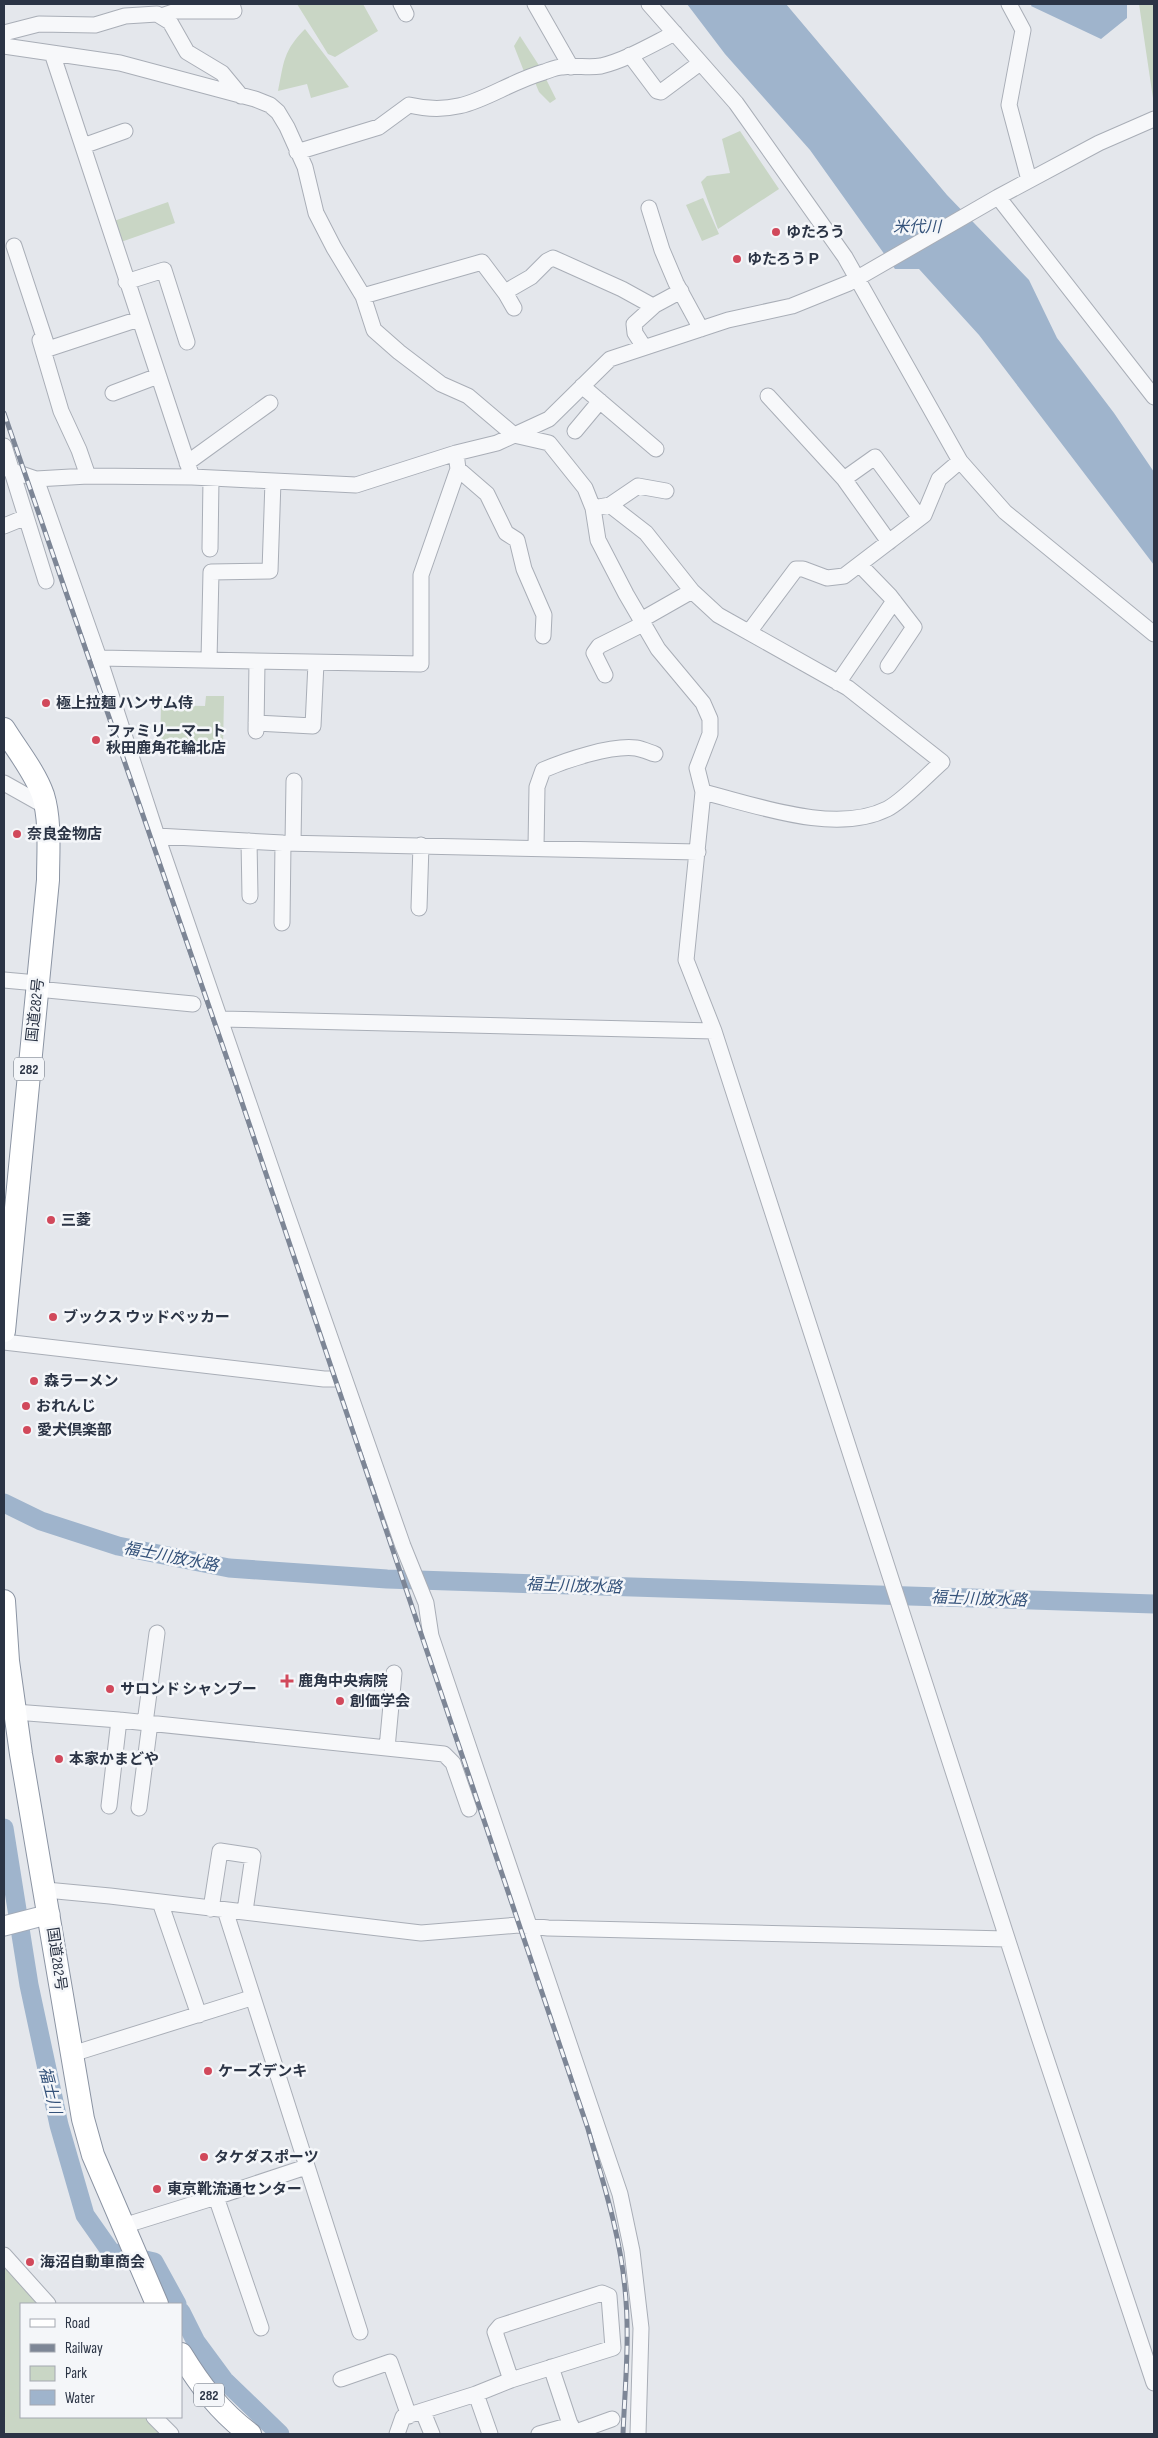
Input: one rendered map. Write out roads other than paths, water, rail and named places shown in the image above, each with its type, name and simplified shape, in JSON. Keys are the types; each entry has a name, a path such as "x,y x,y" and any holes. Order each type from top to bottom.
{"highway":[{"name":"国道282号","path":"4,729 36,781 45,806 48,880 4,1332"},
{"name":"国道282号","path":"4,1601 15,1712 46,1890 40,1916 72,2054 88,2139 157,2303"},
{"name":"282","path":"182,2356 198,2381 224,2413 245,2433"}],"main road":[{"path":"7,1925 40,1916"}],"street":[{"path":"161,16 176,11 234,10 232,4"},
{"path":"536,4 572,66"},
{"path":"649,4 736,103 864,274 960,461 1005,512 1154,634"},
{"path":"1009,4 1023,30 1009,105 1030,180"},
{"path":"4,33 39,24 95,25 125,16 157,14 170,22 188,52 222,72 241,96"},
{"path":"297,152 378,127 409,106 456,108 500,92 528,76 560,67 600,66 630,55 675,34"},
{"path":"4,46 120,63 241,96 270,105 278,112 304,167 316,212 334,248 363,296 374,330 399,352 442,384 468,396 514,435 549,443 585,488 593,508 598,540 642,622 658,649 703,703 710,719 710,734 697,768 703,792 686,960 714,1031 1154,2383"},
{"path":"52,53 126,282 192,477"},
{"path":"630,55 661,92 700,63"},
{"path":"8,469 36,479 88,476 192,477 356,485 456,453 498,443 549,419 610,358 728,320 792,306 864,274 994,199 1131,128 1154,119"},
{"path":"83,146 125,131"},
{"path":"994,199 1154,397"},
{"path":"649,208 662,250 701,329"},
{"path":"14,246 48,349 139,319"},
{"path":"505,292 531,277 547,261 553,258 622,288 651,305 656,305"},
{"path":"363,296 482,262 505,292 514,308"},
{"path":"126,282 164,270 188,342"},
{"path":"644,347 636,333 634,324 656,305 681,291"},
{"path":"44,337 39,340 61,411 79,450 88,476"},
{"path":"113,392 158,376"},
{"path":"582,386 656,449"},
{"path":"768,396 844,479 888,542"},
{"path":"575,430 600,402"},
{"path":"187,462 270,403"},
{"path":"4,446 8,469 26,517 46,581"},
{"path":"99,658 421,664 421,575 458,469 456,453"},
{"path":"844,479 875,457 920,518"},
{"path":"749,632 796,570 803,569 827,578 844,576 860,566 924,515 939,479 960,461"},
{"path":"458,469 487,494 506,532 517,540 524,569 544,615 543,636"},
{"path":"36,479 99,658 157,836 344,1379 426,1603 430,1636 620,2194 630,2242 641,2328 638,2434"},
{"path":"210,549 211,479"},
{"path":"209,660 211,572 270,571 273,481"},
{"path":"593,508 610,505 638,486 666,492"},
{"path":"610,505 646,533 692,591 718,615 838,683 942,762 889,808 854,819 802,816 703,792"},
{"path":"4,526 26,517"},
{"path":"860,566 894,601 914,629 888,666"},
{"path":"605,675 594,653 599,646 692,591"},
{"path":"838,683 894,601"},
{"path":"257,662 256,727 313,726 316,663"},
{"path":"536,847 537,787 543,770 556,764 617,749 636,748 655,754"},
{"path":"282,923 294,781"},
{"path":"4,783 45,806"},
{"path":"157,836 288,843 698,852"},
{"path":"249,841 250,896"},
{"path":"419,908 421,845"},
{"path":"4,980 37,986 193,1004"},
{"path":"221,1019 714,1031"},
{"path":"4,1342 324,1379 344,1379"},
{"path":"140,1808 157,1633"},
{"path":"387,1748 394,1673"},
{"path":"15,1712 119,1720 444,1754 453,1763 469,1809"},
{"path":"109,1806 119,1720"},
{"path":"245,1911 253,1856 220,1851 218,1910 251,1998 360,2332"},
{"path":"46,1890 218,1910 245,1911 421,1933 530,1926 548,1928 1008,1939"},
{"path":"160,1902 198,2015"},
{"path":"72,2054 251,1998"},
{"path":"123,2226 306,2168"},
{"path":"216,2198 261,2328"},
{"path":"4,2255 47,2303"},
{"path":"397,2434 403,2418 476,2394 511,2380 613,2348 609,2296 602,2293 500,2326 496,2332 511,2380"},
{"path":"341,2379 390,2362 416,2414 432,2434"},
{"path":"551,2367 573,2433 612,2419"},
{"path":"476,2394 490,2434"},
{"path":"155,2418 172,2434"},
{"path":"539,2434 571,2425"}],"water":[{"name":"米代川","path":"687,4 786,4 947,195 1029,280 1057,338 1114,413 1154,472 1154,565 979,335 919,269 895,269 810,150 725,54"},
{"path":"1032,4 1127,4 1127,18 1101,39 1031,6"}],"waterway":[{"name":"福士川放水路","path":"4,1503 41,1521 118,1546 229,1568 387,1579 1154,1604"},
{"name":"福士川","path":"4,1828 29,1985 59,2125 85,2215 111,2252 154,2262 176,2303"},
{"name":"福士川","path":"182,2314 196,2342 224,2380 280,2434"}],"railway":[{"path":"4,413 232,1073 588,2129 605,2188 623,2269 627,2343 623,2434"}],"place":[{"name":"ゆたろう","path":"776,232"},
{"name":"ゆたろうＰ","path":"737,259"},
{"name":"極上拉麺 ハンサム侍","path":"46,703"},
{"name":"ファミリーマート 秋田鹿角花輪北店","path":"96,740"},
{"name":"奈良金物店","path":"17,834"},
{"name":"三菱","path":"51,1220"},
{"name":"ブックス ウッドペッカー","path":"53,1317"},
{"name":"森ラーメン","path":"34,1381"},
{"name":"おれんじ","path":"26,1406"},
{"name":"愛犬倶楽部","path":"27,1430"},
{"name":"鹿角中央病院","path":"287,1681"},
{"name":"サロンド シャンプー","path":"110,1689"},
{"name":"創価学会","path":"340,1701"},
{"name":"本家かまどや","path":"59,1759"},
{"name":"ケーズデンキ","path":"208,2071"},
{"name":"タケダスポーツ","path":"204,2157"},
{"name":"東京靴流通センター","path":"157,2189"},
{"name":"海沼自動車商会","path":"30,2262"}]}
